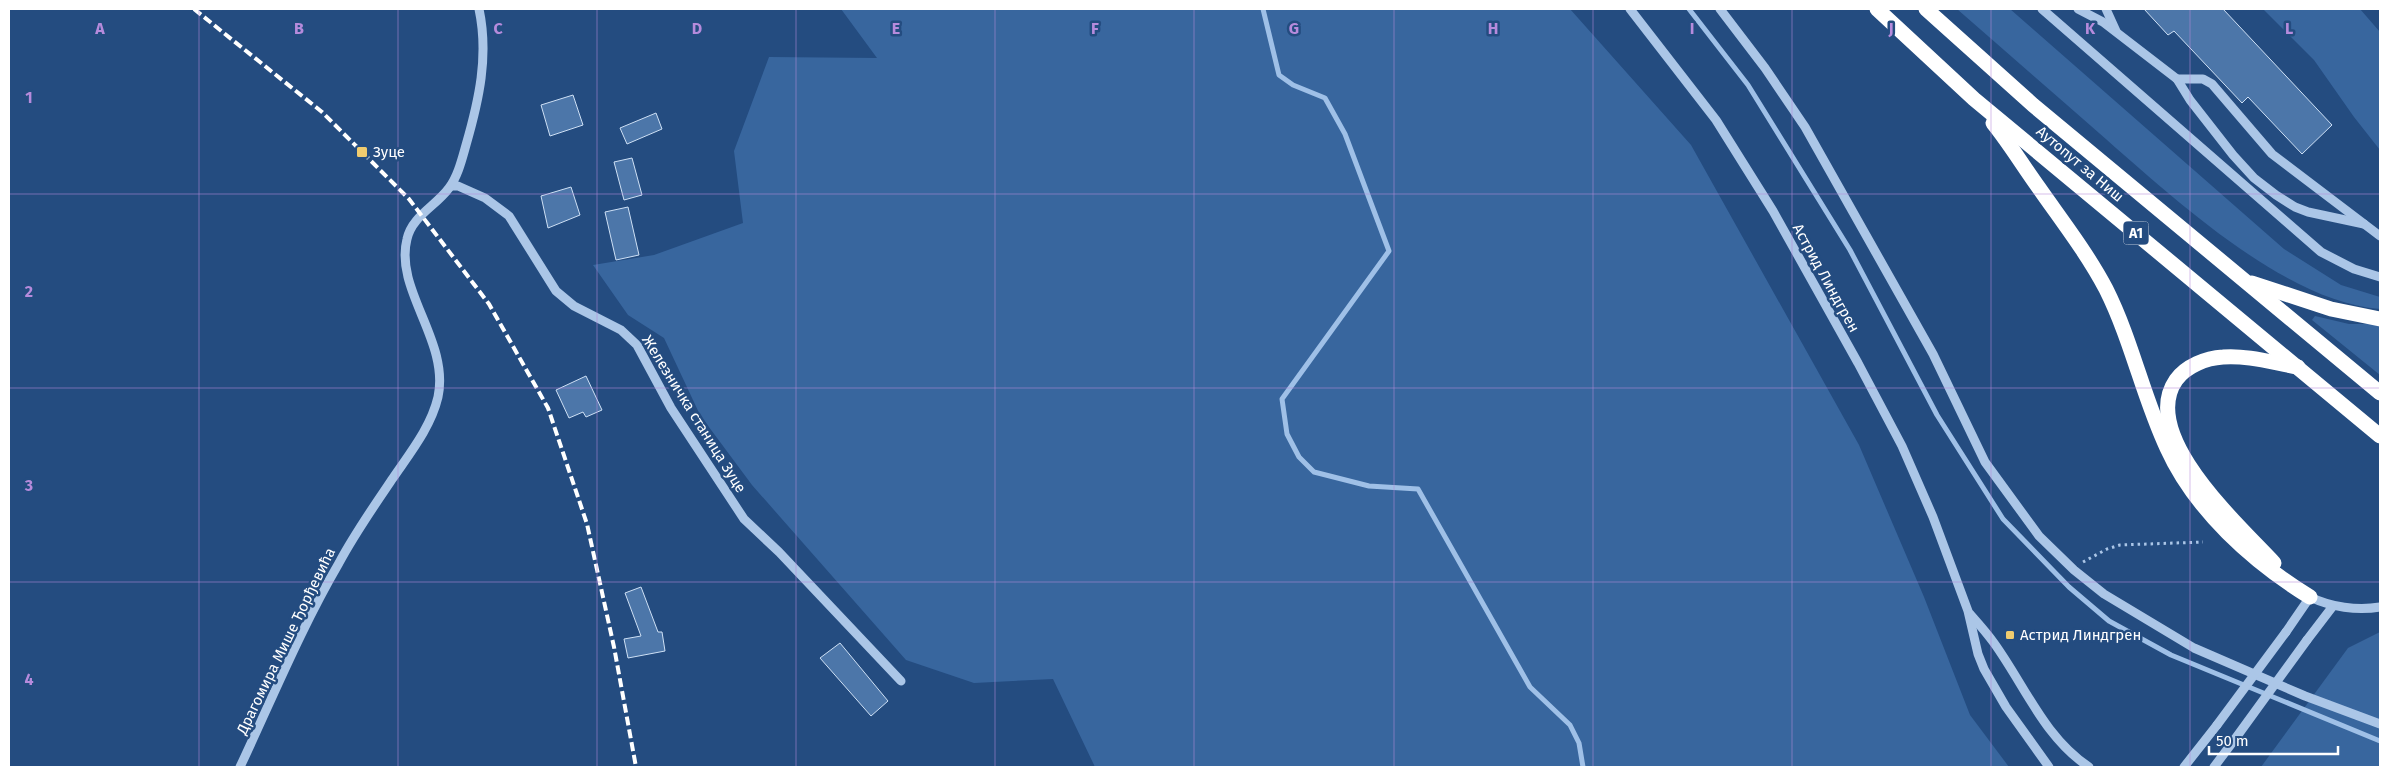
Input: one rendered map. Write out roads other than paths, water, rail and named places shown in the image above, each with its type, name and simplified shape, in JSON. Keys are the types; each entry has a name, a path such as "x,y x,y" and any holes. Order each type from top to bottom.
{"highway":[{"name":"Аутопут за Ниш","path":"1877,9 1974,99 2380,436"},
{"name":"Аутопут за Ниш","path":"1926,9 2032,105 2380,393"},
{"path":"1974,99 2014,149 2071,231 2106,289 2132,348 2167,448 2186,484 2205,507 2264,566 2305,594"},
{"path":"2243,280 2331,309 2380,319"},
{"path":"2299,367 2229,356 2207,359 2178,377 2171,387 2166,406 2169,425 2186,461 2216,499 2305,594"}],"street":[{"name":"Драгомира Мише Ђорђевића","path":"240,767 330,579 360,527 417,443 432,415 438,398 439,364 410,280 405,247 411,227 451,186 461,161 482,84 483,46 479,9"},
{"name":"Астрид Линдгрен","path":"1630,9 1722,128 1773,211 1858,362 1918,481 1968,612 1978,654 1984,669 2006,707 2049,767"},
{"path":"1720,9 1765,68 1805,127 1933,354 1985,462 2039,536 2074,570 2104,594 2194,648 2305,696 2380,724"},
{"path":"2042,9 2321,252 2354,269 2380,277"},
{"path":"2078,9 2117,33 2177,79 2190,100 2233,155 2254,178 2301,210 2364,224"},
{"path":"2106,9 2117,33"},
{"path":"2177,79 2203,79 2212,84 2272,154 2380,236"},
{"name":"Железничка станица Зуце","path":"451,186 458,186 496,204 509,216 556,291 574,306 621,330 637,345 671,408 744,519 901,681"},
{"path":"2184,767 2286,632 2305,594 2333,606 2357,609 2380,607"},
{"path":"2214,767 2333,606"},
{"name":"Астрид Линдгрен","path":"1968,612 1994,643 2049,729 2069,752 2088,767"}],"waterway":[{"path":"1263,9 1279,75 1293,85 1325,98 1345,134 1389,251 1282,399 1287,434 1299,457 1314,472 1369,486 1418,489 1530,687 1570,725 1579,743 1583,767"},
{"path":"1689,9 1748,85 1850,250 1937,415 2003,519 2069,587 2109,621 2171,655 2380,741"}],"railway":[{"path":"194,9 322,112 409,199 489,304 548,408 587,524 614,647 636,767"}],"place":[{"name":"Зуце","path":"362,152"},
{"name":"Астрид Линдгрен","path":"2010,635"}]}
